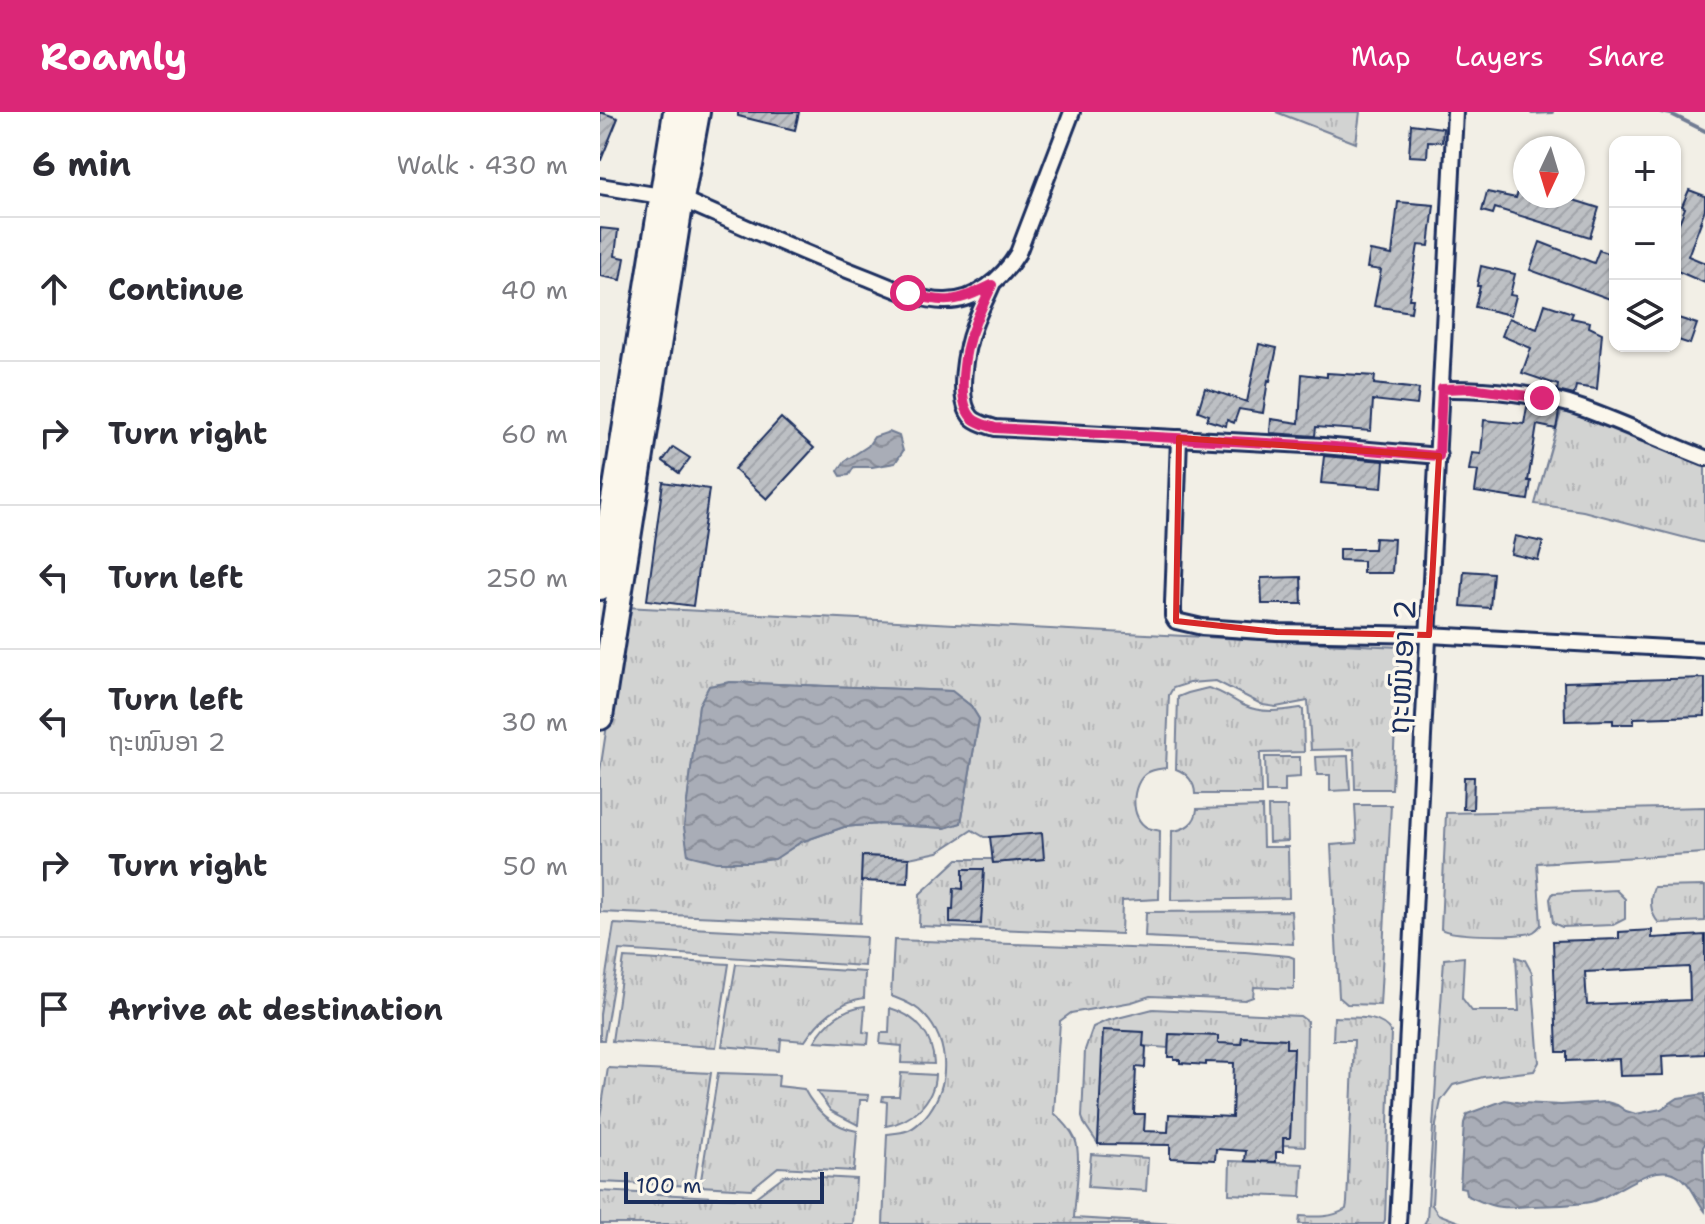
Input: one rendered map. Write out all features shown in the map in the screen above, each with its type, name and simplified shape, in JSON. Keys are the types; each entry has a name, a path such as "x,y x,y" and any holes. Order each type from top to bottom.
{"highway":[{"path":"600,717 671,197 676,112"},
{"path":"600,587 605,520 671,197 697,112"}],"street":[{"path":"1072,112 1018,253 992,285 973,328 963,399 971,416 979,423 995,428 1323,446 1439,456"},
{"name":"ຖະໜົນອາ 2","path":"1398,1224 1455,112"},
{"path":"600,186 671,197 846,270 930,300 959,300 992,285"},
{"path":"1442,389 1471,388 1542,398 1582,408 1705,458"},
{"path":"1179,438 1173,604 1176,621 1202,627 1277,632 1429,635 1705,650"}],"highlighted area":[{"path":"1179,438 1439,456 1429,635 1277,632 1176,621"}],"green space":[{"path":"1276,112 1360,112 1356,143"},
{"path":"1561,412 1580,415 1705,466 1705,543 1583,511 1535,504"},
{"path":"625,607 1399,647 1392,789 1355,789 1354,749 1311,750 1308,701 1276,707 1263,705 1216,681 1173,688 1169,695 1166,768 1147,773 1142,778 1134,801 1142,823 1160,831 1159,899 1122,901 1121,934 919,926 920,894 958,859 992,859 993,863 1044,859 972,830 938,852 909,858 863,856 860,923 600,912 600,771","holes":["730,682 951,691 971,706 979,719 961,823 944,828 879,824 844,827 801,842 774,859 684,827 699,705 709,687"]},
{"path":"1208,688 1257,710 1303,710 1304,752 1260,753 1261,794 1195,794 1190,779 1176,769 1178,697"},
{"path":"1348,756 1350,790 1330,791 1330,775 1317,775 1316,757"},
{"path":"1265,757 1300,757 1300,777 1285,778 1285,792 1266,792"},
{"path":"1355,805 1391,805 1380,1005 1347,1004 1339,997 1331,845 1357,843"},
{"path":"1262,807 1263,847 1288,847 1289,898 1171,900 1172,831 1189,825 1197,809"},
{"path":"1268,807 1287,807 1288,841 1269,842"},
{"path":"1705,807 1705,853 1537,863 1541,925 1534,932 1481,935 1441,929 1446,813"},
{"path":"1705,886 1705,921 1659,923 1656,919 1651,906 1654,887"},
{"path":"1616,890 1625,899 1625,919 1613,925 1562,927 1553,923 1550,899 1553,893"},
{"path":"1291,911 1293,944 1145,937 1146,912"},
{"path":"614,924 866,937 864,966 619,950 604,1040 600,1040 600,1014"},
{"path":"894,940 1289,956 1294,958 1294,989 1254,987 1253,997 1245,1000 1150,996 1071,1013 1060,1021 1054,1113 1071,1131 1077,1146 1074,1218 1179,1224 883,1224 887,1134 909,1130 924,1118 936,1099 944,1073 941,1045 929,1021 916,1008 891,996"},
{"path":"1464,957 1462,998 1472,1011 1519,1011 1516,957 1525,960 1532,973 1539,1062 1534,1071 1483,1077 1453,1085 1441,1101 1436,1125 1432,1205 1438,1214 1464,1224 1424,1224 1427,1219 1444,959"},
{"path":"624,958 729,964 716,1047 612,1041"},
{"path":"736,964 865,972 864,998 846,1003 830,1013 805,1041 781,1039 780,1051 722,1046"},
{"path":"865,1006 863,1032 869,1033 868,1044 815,1041 836,1018 849,1010"},
{"path":"890,1008 908,1016 922,1028 934,1064 901,1063 902,1046 880,1044 881,1033 889,1033"},
{"path":"1153,1009 1300,1016 1307,1021 1305,1146 1283,1145 1284,1138 1290,1138 1294,1049 1286,1048 1286,1039 1242,1037 1241,1044 1234,1044 1234,1051 1218,1050 1218,1036 1169,1034 1168,1048 1143,1046 1104,1030 1098,1144 1082,1117 1085,1050 1093,1027"},
{"path":"1334,1017 1373,1020 1391,1032 1383,1224 1299,1224 1300,1216 1318,1217 1346,1209 1354,1040 1333,1040"},
{"path":"608,1068 711,1073 694,1186 600,1182 600,1117"},
{"path":"718,1073 779,1075 778,1086 804,1089 826,1116 840,1126 857,1131 854,1171 778,1167 751,1189 700,1186"},
{"path":"901,1073 935,1075 934,1085 920,1109 904,1120 886,1126 887,1102 882,1101 883,1096 899,1096"},
{"path":"817,1092 869,1095 868,1100 860,1100 858,1125 831,1111"},
{"path":"1091,1154 1148,1158 1146,1191 1088,1187"},
{"path":"1230,1161 1303,1164 1301,1197 1229,1194"},
{"path":"785,1175 856,1179 853,1224 600,1224 600,1191 753,1199"}],"water":[{"path":"889,432 899,436 903,451 895,463 854,467 849,475 841,476 838,471 845,461 868,446 874,437"},
{"path":"730,682 952,691 971,706 979,719 961,823 945,828 879,824 844,827 801,842 775,859 750,862 716,862 688,855 684,827 699,705 709,686"},
{"path":"1705,1094 1705,1211 1687,1183 1669,1172 1647,1175 1594,1201 1571,1205 1496,1206 1466,1195 1465,1188 1460,1187 1467,1114 1505,1100 1561,1105 1607,1102 1636,1114 1661,1109 1678,1098"}],"building":[{"path":"600,112 618,118 601,160 600,160"},
{"path":"738,112 799,112 795,130 738,116"},
{"path":"1411,124 1443,128 1442,142 1428,141 1427,157 1409,156"},
{"path":"1689,190 1705,196 1705,209 1688,256 1705,263 1705,283 1681,273 1681,218 1685,208 1682,206"},
{"path":"1487,192 1513,197 1513,208 1585,208 1585,204 1599,208 1590,237 1495,208 1493,214 1482,211"},
{"path":"1398,202 1434,205 1429,246 1418,245 1409,299 1413,299 1411,312 1374,306 1381,270 1367,268 1370,251 1392,255"},
{"path":"600,228 618,230 615,256 625,258 621,280 600,276"},
{"path":"1540,242 1594,263 1599,250 1609,254 1609,299 1530,270"},
{"path":"1481,266 1515,274 1510,295 1516,296 1511,315 1475,307"},
{"path":"1545,304 1573,313 1571,318 1590,322 1589,327 1602,333 1597,389 1576,386 1574,395 1557,391 1558,385 1522,373 1531,348 1502,336 1509,318 1537,329"},
{"path":"1681,319 1697,324 1690,344 1681,341"},
{"path":"1259,344 1277,348 1263,413 1239,409 1234,423 1227,420 1226,426 1207,420 1209,415 1198,411 1205,388 1247,402"},
{"path":"1327,373 1375,376 1374,384 1419,389 1417,405 1373,400 1371,431 1316,427 1315,436 1270,433 1271,419 1299,423 1302,374 1327,377"},
{"path":"1527,407 1559,412 1556,429 1537,425 1528,500 1475,492 1478,471 1469,470 1472,453 1481,454 1484,420 1524,424"},
{"path":"781,418 814,448 767,499 734,469"},
{"path":"673,447 690,458 679,473 663,461"},
{"path":"1324,456 1384,461 1382,488 1321,483"},
{"path":"663,482 709,489 693,606 647,600"},
{"path":"1515,536 1543,542 1538,560 1511,554"},
{"path":"1375,538 1394,539 1392,573 1363,573 1363,561 1339,560 1339,549 1374,549"},
{"path":"1464,571 1493,573 1490,608 1461,606"},
{"path":"1301,577 1302,604 1262,604 1261,578"},
{"path":"1705,678 1705,716 1634,718 1634,724 1613,724 1613,720 1565,721 1564,682"},
{"path":"1464,777 1474,777 1473,809 1463,809"},
{"path":"1042,833 1044,859 993,863 990,837"},
{"path":"862,856 909,858 908,883 861,881"},
{"path":"963,869 984,869 981,924 950,923 954,888 963,889"},
{"path":"1652,930 1652,938 1705,935 1705,1054 1662,1056 1663,1075 1620,1076 1619,1059 1567,1061 1567,1052 1557,1052 1553,941 1619,939 1619,932","holes":["1689,967 1690,1000 1587,1005 1585,972"]},
{"path":"1103,1030 1144,1032 1145,1068 1136,1067 1134,1114 1145,1114 1144,1131 1168,1132 1169,1114 1232,1117 1234,1063 1180,1063 1174,1057 1168,1057 1169,1034 1218,1036 1218,1043 1241,1044 1242,1037 1286,1039 1286,1048 1294,1048 1290,1138 1283,1138 1283,1152 1276,1152 1276,1162 1245,1161 1246,1151 1216,1149 1215,1160 1170,1158 1170,1145 1098,1144"}],"waterway":[{"path":"1532,113 1552,112"},
{"path":"1661,112 1705,131"}],"route":[{"path":"908,293 946,302 959,300 992,285 973,328 963,399 971,416 979,423 995,428 1323,446 1439,456 1442,389 1471,388 1542,398"}]}
